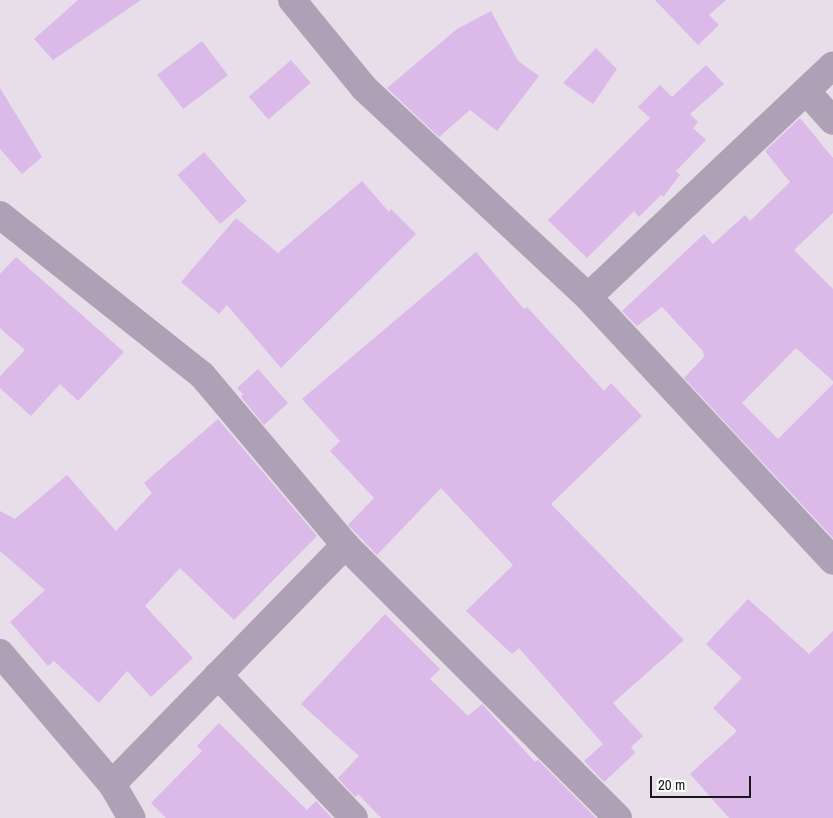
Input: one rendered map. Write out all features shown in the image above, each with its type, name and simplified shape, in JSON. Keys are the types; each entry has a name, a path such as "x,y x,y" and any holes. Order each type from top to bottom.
{"street":[{"path":"292,0 364,88 588,297 833,561"},
{"path":"588,297 833,65"},
{"path":"806,91 833,121"},
{"path":"0,215 202,375 345,545 618,818"},
{"path":"112,784 345,545"},
{"path":"0,653 112,784 132,818"},
{"path":"218,675 354,818"}],"building":[{"path":"78,0 141,0 53,60 34,39"},
{"path":"655,0 726,0 709,15 719,25 698,45"},
{"path":"491,11 518,61 539,76 497,131 470,110 439,137 387,88 457,29"},
{"path":"202,41 228,75 183,109 157,75"},
{"path":"596,48 617,69 593,104 563,83"},
{"path":"291,60 311,83 268,119 249,97"},
{"path":"706,65 724,84 690,114 698,122 693,128 706,140 676,171 680,175 663,197 661,195 639,217 634,211 587,258 548,220 650,118 638,107 660,85 672,97"},
{"path":"0,88 42,157 22,174 0,149"},
{"path":"800,118 833,158 833,213 794,250 833,289 833,381 796,348 742,403 778,439 833,384 833,538 684,378 704,357 703,351 662,307 637,326 622,311 704,234 713,244 745,215 750,221 790,182 765,151"},
{"path":"204,152 247,201 220,224 178,175"},
{"path":"362,181 389,212 391,209 416,234 281,368 227,305 219,314 181,282 236,218 278,253"},
{"path":"476,252 524,309 527,307 604,391 611,383 642,416 551,504 684,640 613,703 643,736 631,747 635,753 604,782 584,761 603,744 519,648 512,654 466,611 513,565 441,488 377,555 348,525 374,498 330,451 340,441 302,399"},
{"path":"16,257 124,352 78,401 60,384 31,416 0,388 0,376 25,350 0,328 0,274"},
{"path":"258,369 288,403 264,425 241,397 243,394 237,388"},
{"path":"218,419 317,536 234,620 180,568 145,606 193,658 151,697 127,671 99,703 54,661 48,666 10,622 45,590 0,551 0,511 15,519 67,475 116,531 152,493 144,483"},
{"path":"748,599 809,654 833,631 833,818 729,818 690,774 737,731 713,708 742,678 706,644"},
{"path":"385,614 440,669 430,679 468,716 482,704 535,762 538,760 596,818 381,818 358,794 355,797 338,778 359,756 301,704"},
{"path":"219,723 307,810 316,801 332,818 166,818 151,803 202,751 197,746"}]}
